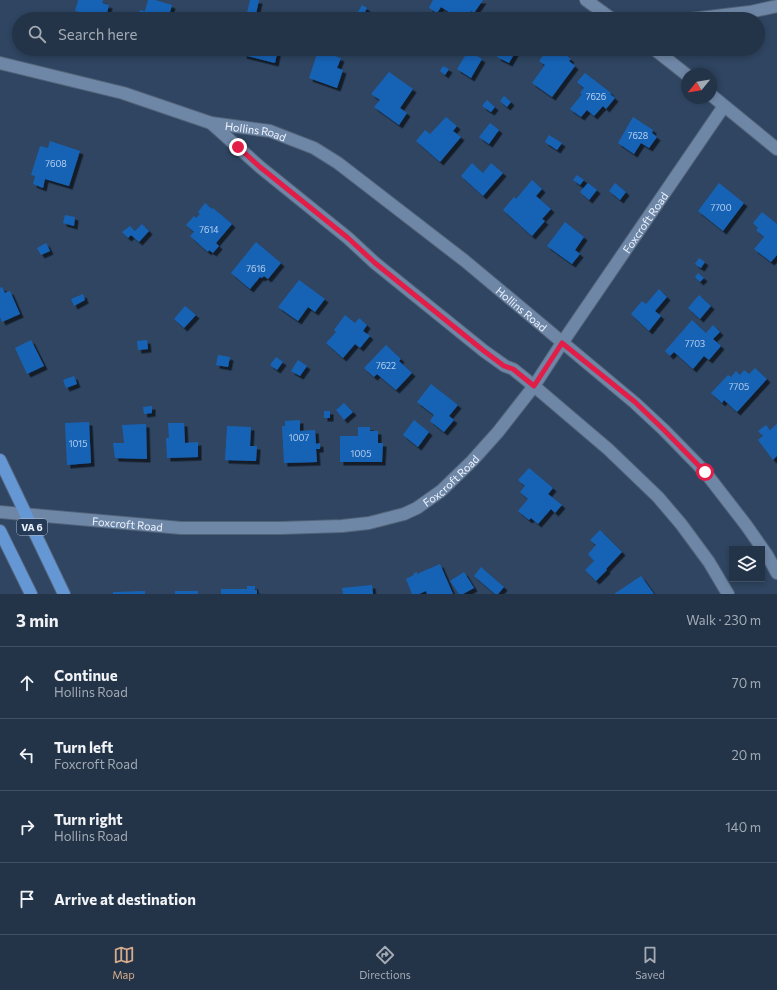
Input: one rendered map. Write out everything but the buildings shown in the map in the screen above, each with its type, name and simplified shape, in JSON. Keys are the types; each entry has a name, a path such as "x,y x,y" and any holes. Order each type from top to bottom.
{"main road":[{"name":"VA 6","path":"0,460 64,594"},
{"name":"VA 6","path":"0,531 31,594"}],"street":[{"path":"586,0 602,12"},
{"path":"750,12 777,6"},
{"path":"663,56 681,70"},
{"name":"Hollins Road","path":"0,63 123,93 211,123 270,131 314,148 338,163 465,261 635,402 705,472 746,525 767,555 777,573"},
{"path":"717,100 777,149"},
{"name":"Foxcroft Road","path":"0,512 181,528 227,528 342,526 369,522 404,514 417,508 441,491 472,461 498,432 534,386 724,106"},
{"name":"Hollins Road","path":"211,123 260,167 348,238 375,263 484,351 504,366 513,369 608,449 658,497 681,524 709,562 728,594"}],"route":[{"path":"238,147 260,167 348,238 375,263 504,366 513,369 534,386 562,343 635,402 705,472"}]}
